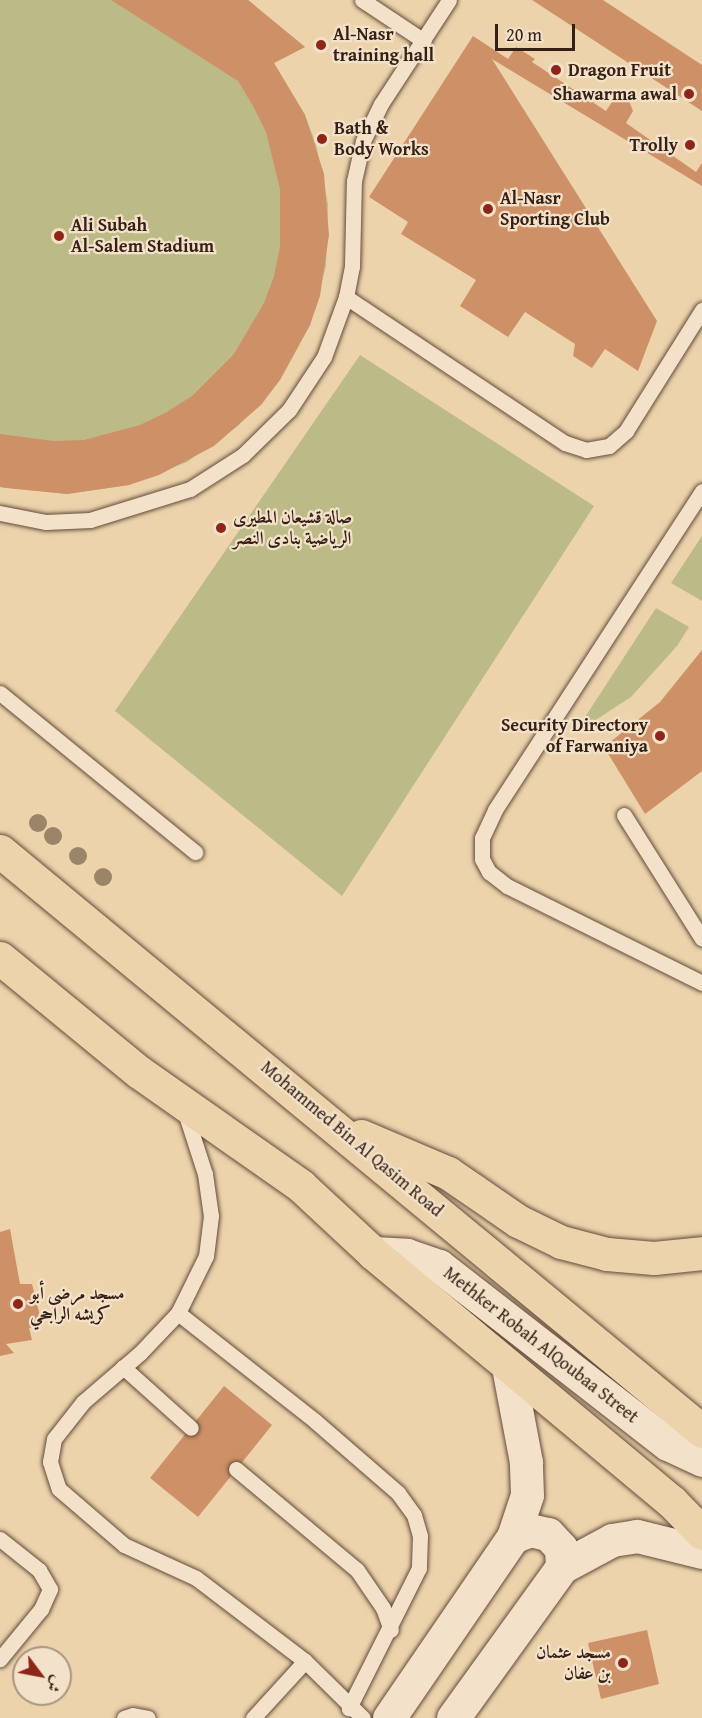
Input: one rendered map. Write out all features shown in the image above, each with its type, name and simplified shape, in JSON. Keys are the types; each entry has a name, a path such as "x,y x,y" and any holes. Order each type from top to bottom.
{"main road":[{"name":"Mohammed Bin Al Qasim Road","path":"0,851 342,1131 702,1431"},
{"path":"0,958 182,1103 301,1186 372,1253 672,1502 702,1533"},
{"path":"342,1131 414,1156 448,1173 518,1221 561,1242 631,1256 702,1253"}],"street":[{"name":"Methker Robah AlQoubaa Street","path":"372,1253 407,1255 439,1266 668,1444 702,1460"},
{"path":"388,1718 513,1537 527,1496 526,1462 508,1366"},
{"path":"513,1537 530,1530 548,1534 561,1548 562,1567"},
{"path":"453,1718 562,1567 612,1540 637,1536 702,1552"}],"lane":[{"path":"362,0 424,40"},
{"path":"0,513 46,522 90,520 190,489 218,474 267,434 295,402 324,357 346,297 352,266 354,182 363,141 381,104 449,0"},
{"path":"346,297 565,443 586,450 609,446 626,431 702,310"},
{"path":"702,490 495,810 482,838 482,859 489,872 507,886 702,983"},
{"path":"0,693 195,852"},
{"path":"624,815 702,939"},
{"path":"182,1103 205,1174 211,1216 206,1256 178,1313 123,1367 83,1402 54,1439 50,1462 59,1489 124,1545 196,1578 305,1661 349,1708 363,1718"},
{"path":"178,1313 315,1421 398,1493 414,1515 420,1536 419,1568 391,1630 349,1708"},
{"path":"123,1367 191,1428"},
{"path":"236,1469 357,1570 383,1608 391,1630"},
{"path":"0,1539 39,1570 50,1589 41,1609 0,1659"},
{"path":"253,1718 305,1661"},
{"path":"124,1718 133,1715 148,1718"}],"shaded area":[{"name":"Ali Subah Al-Salem Stadium","path":"0,0 248,0 305,47 274,63 305,115 316,144 328,204 326,266 310,325 280,380 238,426 187,462 129,485 67,494 0,487"},
{"path":"360,355 594,506 342,896 115,711"},
{"path":"702,536 702,601 671,583"},
{"path":"656,608 689,627 677,646 631,697 574,734"}],"building":[{"path":"111,0 248,0 305,47 274,63 305,115 324,174 329,235 320,296 310,325 280,380 261,405 214,446 159,475 129,485 67,494 0,487 0,434 54,441 84,440 140,425 192,396 234,354 264,303 274,276 280,247 280,189 266,132 253,106 238,81"},
{"path":"532,0 603,0 702,65 702,111"},
{"name":"Al-Nasr Sporting Club","path":"473,36 508,59 516,47 535,59 532,62 606,111 614,99 629,101 633,111 626,123 696,172 702,163 702,186 492,59 657,321 638,371 605,349 592,368 573,356 575,344 525,312 508,337 460,306 476,280 401,234 408,222 369,197"},
{"name":"Security Directory of Farwaniya","path":"702,650 702,771 645,814 604,747 660,702"},
{"name":"مسجد مرضي أبو كريشه الراجحي","path":"10,1229 20,1284 32,1284 42,1324 29,1328 32,1340 6,1344 14,1353 0,1356 0,1232"},
{"path":"224,1386 272,1425 198,1517 150,1478"},
{"name":"مسجد عثمان بن عفان","path":"647,1630 659,1684 601,1699 588,1643"}],"place":[{"name":"Al-Nasr training hall","path":"321,45"},
{"name":"Dragon Fruit","path":"556,70"},
{"name":"Shawarma awal","path":"689,94"},
{"name":"Bath & Body Works","path":"322,139"},
{"name":"Trolly","path":"690,145"},
{"name":"Al-Nasr Sporting Club","path":"488,209"},
{"name":"Ali Subah Al-Salem Stadium","path":"59,236"},
{"name":"صالة قشيعان المطيرى الرياضية بنادى النصر","path":"221,528"},
{"name":"Security Directory of Farwaniya","path":"660,736"},
{"name":"مسجد مرضي أبو كريشه الراجحي","path":"18,1304"},
{"name":"مسجد عثمان بن عفان","path":"623,1663"}]}
